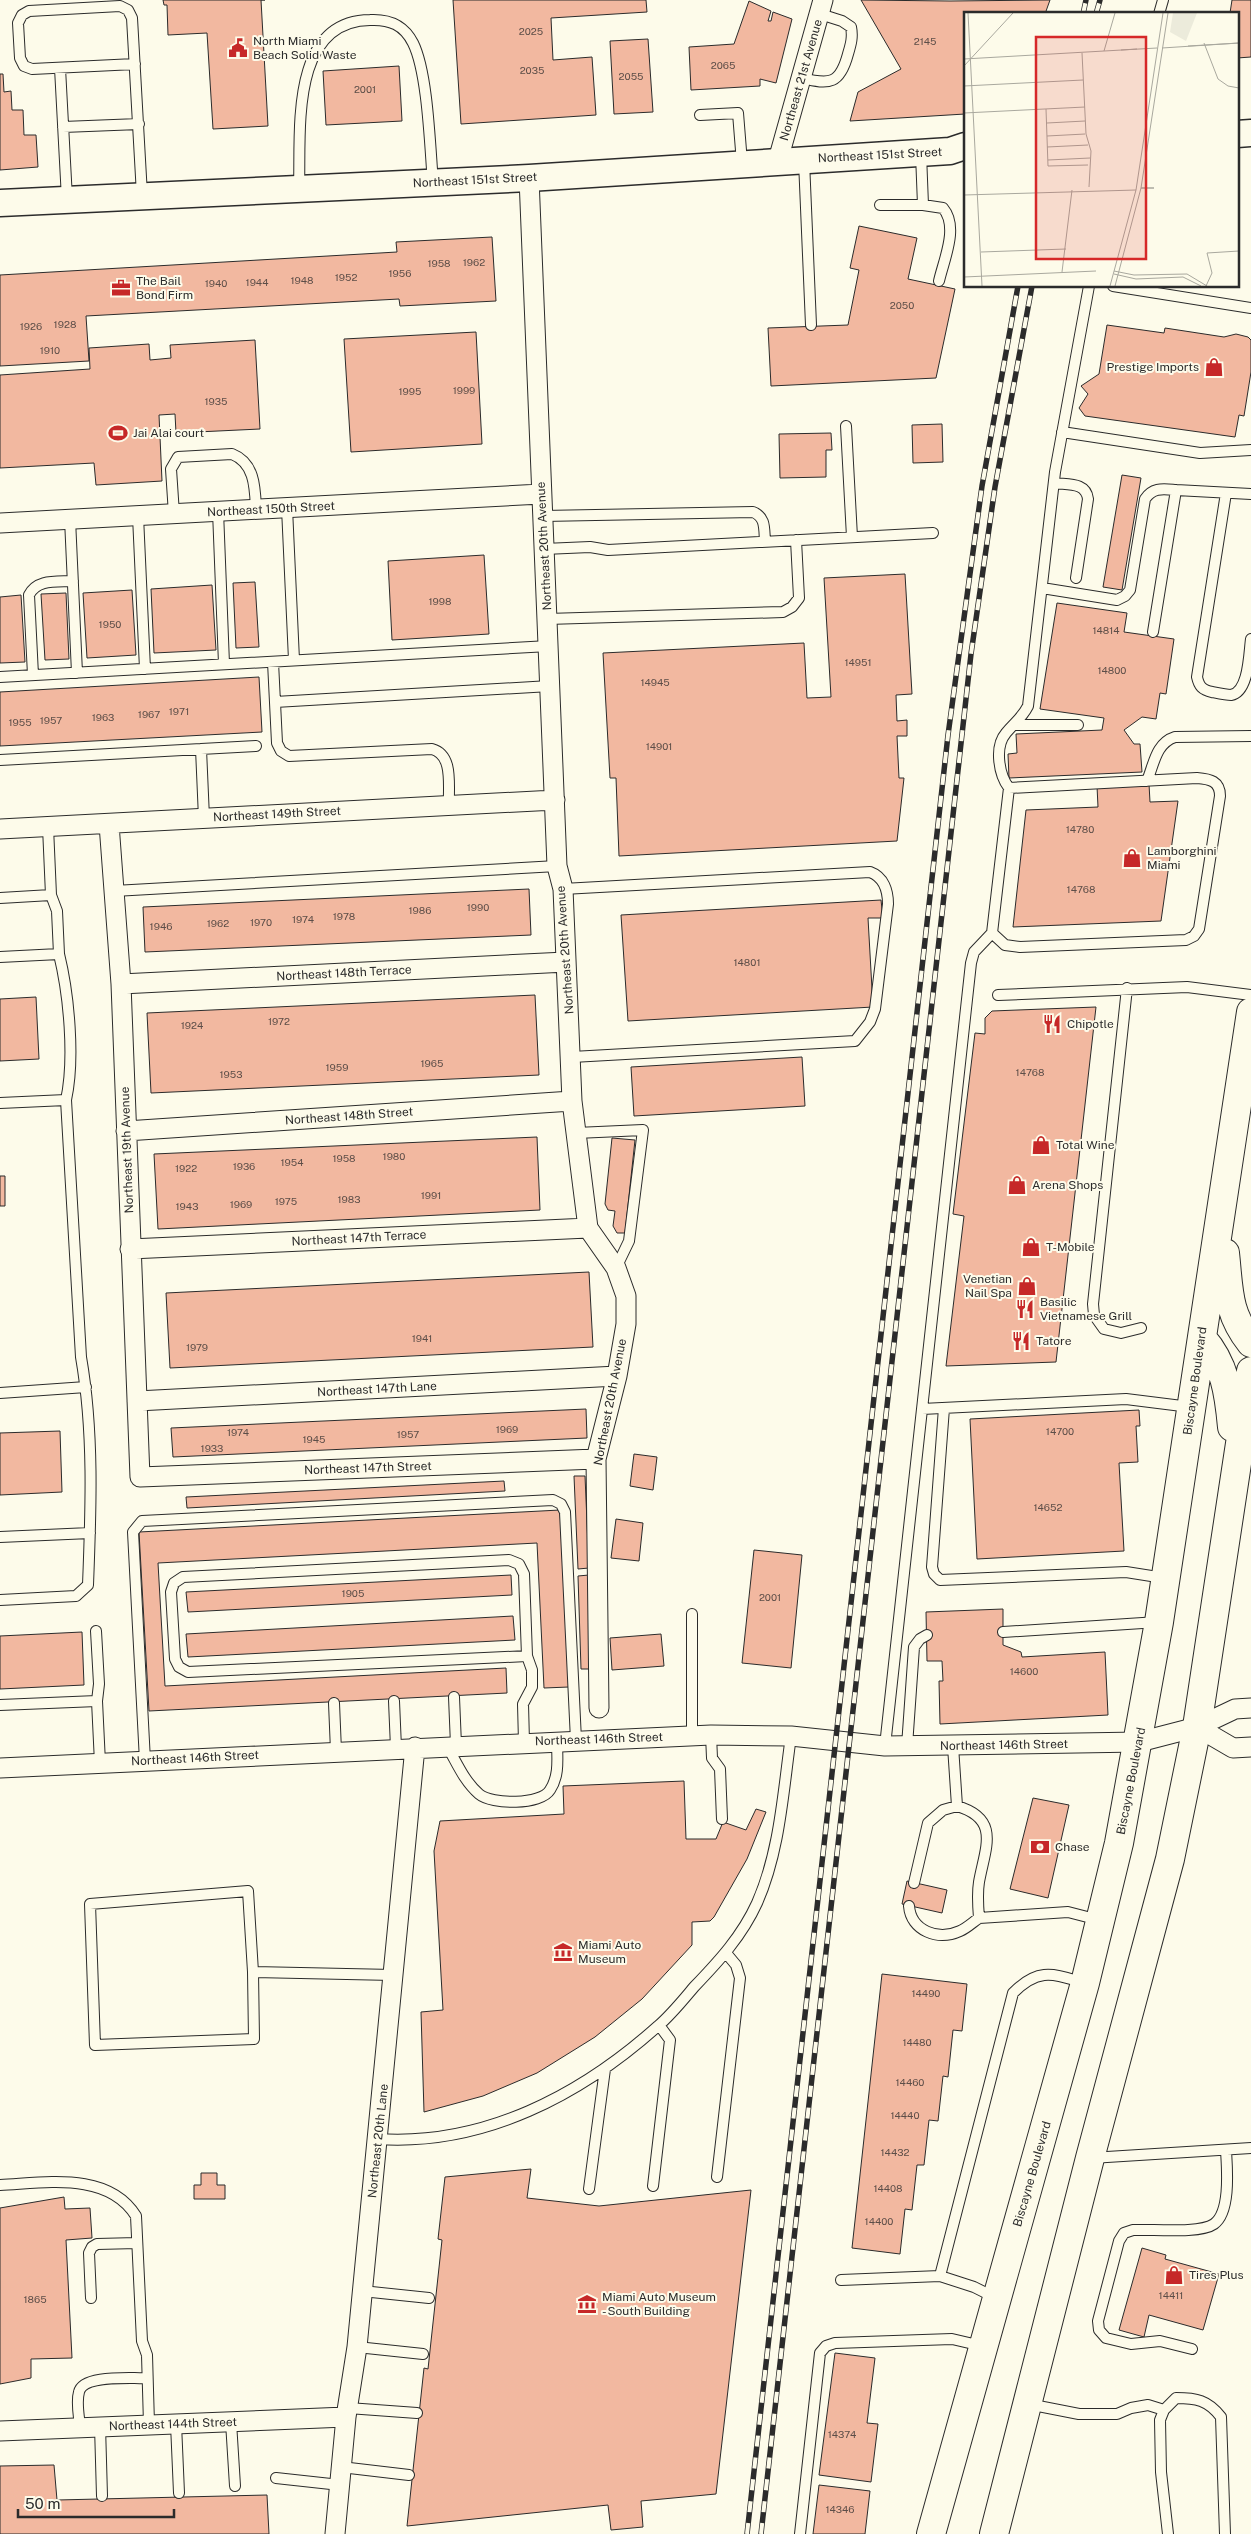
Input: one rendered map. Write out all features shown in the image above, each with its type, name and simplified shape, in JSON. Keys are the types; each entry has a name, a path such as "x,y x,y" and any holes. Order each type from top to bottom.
{"main road":[{"name":"Biscayne Boulevard","path":"931,2534 1085,1983 1119,1843 1139,1742 1166,1578 1251,1012"},
{"path":"1221,1217 1230,1305 1238,1327 1251,1343"},
{"path":"1202,1338 1217,1358 1229,1391 1236,1468"},
{"path":"994,2534 1090,2158 1170,1859 1197,1727 1251,1371"}],"street":[{"name":"Northeast 21st Avenue","path":"791,160 802,78 821,7"},
{"path":"1238,134 1251,133"},
{"name":"Northeast 151st Street","path":"0,203 529,178 742,162 960,150"},
{"name":"Northeast 20th Avenue","path":"529,178 557,866 563,889 572,1057 572,1102 588,1228 616,1268 626,1296 626,1324 617,1376 596,1459 599,1708"},
{"name":"Northeast 150th Street","path":"0,523 541,494"},
{"name":"Northeast 149th Street","path":"0,829 555,800"},
{"name":"Northeast 19th Avenue","path":"110,824 121,984 140,1477"},
{"name":"Northeast 148th Terrace","path":"121,984 566,962"},
{"name":"Northeast 148th Street","path":"126,1131 572,1102"},
{"name":"Northeast 147th Terrace","path":"130,1249 588,1228"},
{"name":"Northeast 147th Lane","path":"137,1401 617,1376"},
{"name":"Northeast 147th Street","path":"140,1477 596,1459"},
{"name":"Northeast 146th Street","path":"0,1768 452,1745 702,1735 791,1736 885,1746 1139,1742 1197,1727 1234,1709 1251,1708"},
{"path":"1197,1727 1233,1748 1251,1747"},
{"name":"Northeast 20th Lane","path":"335,2534 347,2412 357,2347 415,1747"},
{"name":"Northeast 144th Street","path":"0,2431 231,2422 347,2412"}],"lane":[{"path":"135,64 32,69 24,66 20,58 18,23 22,15 29,11 120,6 128,10 132,18 139,124 142,196"},
{"path":"802,78 822,83 834,80 843,72 852,37 851,27 821,7"},
{"path":"299,189 302,94 310,65 318,47 330,34 343,24 360,20 390,21 401,26 413,42 417,53 423,87 433,183"},
{"path":"60,68 67,200"},
{"path":"700,115 738,113 742,162"},
{"path":"63,128 139,124"},
{"path":"921,152 924,205"},
{"path":"791,160 811,325"},
{"path":"880,205 924,205 943,208 949,215 952,224 940,281"},
{"path":"885,1746 971,963 974,952 992,933 1010,788 1003,780 1000,770 1000,742 1006,733 1016,725 1028,706 1054,483 1089,288"},
{"path":"1125,288 1251,308"},
{"path":"846,426 852,537"},
{"path":"1062,432 1200,453 1251,450"},
{"path":"174,514 171,469 178,456 232,454 240,458 255,480 256,509"},
{"path":"1054,483 1082,486 1087,492 1088,499 1076,578"},
{"path":"1042,588 1116,600 1125,596 1130,590 1145,498 1149,492 1155,489 1251,494"},
{"path":"1153,632 1176,490"},
{"path":"1226,493 1197,677 1199,685 1205,691 1231,695 1239,691 1245,682 1251,639"},
{"path":"287,508 294,660"},
{"path":"218,511 224,664"},
{"path":"543,516 753,512 759,515 764,522 765,542"},
{"path":"138,516 145,669"},
{"path":"70,519 76,673"},
{"path":"544,549 590,547 608,550 933,533"},
{"path":"547,619 783,612 792,607 798,598 796,540"},
{"path":"33,675 29,595 33,588 40,583 73,581"},
{"path":"0,677 549,646"},
{"path":"273,662 277,743 281,751 289,756 432,749 440,752 446,760 449,805"},
{"path":"275,702 550,686"},
{"path":"1016,725 1078,725"},
{"path":"1147,781 1160,746 1166,740 1175,737 1251,736"},
{"path":"0,760 256,746"},
{"path":"201,749 204,818"},
{"path":"992,933 1005,945 1020,947 1186,940 1194,936 1199,929 1220,788 1208,779 1010,788"},
{"path":"0,1600 76,1596 83,1592 88,1585 91,1498 86,1387 81,1357 66,1100 70,1076 67,992 59,954 57,911 51,895 48,827"},
{"path":"114,892 557,866"},
{"path":"563,889 870,872 877,874 882,880 888,899 875,1009 870,1022 855,1041 572,1057"},
{"path":"0,898 51,895"},
{"path":"0,957 59,954"},
{"path":"998,995 1127,988 1187,987 1251,995"},
{"path":"1127,988 1093,1304 1094,1315 1104,1329 1121,1333 1141,1328"},
{"path":"0,1103 66,1100"},
{"path":"576,1133 643,1130 629,1241 616,1268"},
{"path":"0,1393 86,1387"},
{"path":"922,1409 1126,1399 1192,1408"},
{"path":"944,1408 932,1567 934,1574 940,1580 1126,1572 1166,1578"},
{"path":"145,1761 133,1532 142,1521 553,1500 561,1504 565,1512 576,1740"},
{"path":"0,1537 90,1533"},
{"path":"524,1742 523,1704 532,1687 532,1670 527,1656 524,1574 519,1564 509,1560 183,1577 174,1583 171,1592 175,1659 180,1667 188,1672 527,1656"},
{"path":"692,1614 702,1735 712,1758 720,1769 722,1819"},
{"path":"1003,1632 1159,1622"},
{"path":"96,1631 100,1763"},
{"path":"906,1746 914,1647 920,1639 927,1635"},
{"path":"454,1698 452,1745 467,1782 487,1800 510,1802 539,1798 550,1791 557,1773 557,1741"},
{"path":"0,1706 97,1701"},
{"path":"394,1701 396,1748"},
{"path":"334,1703 336,1751"},
{"path":"378,2139 408,2141 437,2137 506,2121 570,2091 604,2069 660,2026 738,1939 753,1911 773,1860 791,1736"},
{"path":"953,1746 957,1806"},
{"path":"914,1883 928,1823 943,1810 957,1806 972,1811 980,1818 988,1840 978,1884 979,1918"},
{"path":"248,1891 253,1972 254,2039 95,2045 90,1904 248,1891"},
{"path":"909,1906 911,1919 916,1926 937,1934 951,1934 962,1931 979,1918 1068,1912 1100,1920"},
{"path":"717,2177 740,1978 736,1965 726,1953"},
{"path":"253,1972 393,1975"},
{"path":"940,2276 1013,1993 1021,1985 1041,1974 1052,1974 1085,1983"},
{"path":"653,2186 670,2040 660,2026"},
{"path":"589,2189 604,2069"},
{"path":"1090,2158 1251,2148"},
{"path":"1192,2349 1160,2341 1131,2344 1106,2338 1099,2330 1098,2320 1119,2241 1124,2233 1134,2230 1202,2228 1215,2224 1222,2212 1226,2194 1226,2150"},
{"path":"0,2184 83,2183 108,2190 119,2196 128,2204 136,2216 142,2341 147,2355 149,2424"},
{"path":"91,2298 89,2253 92,2247 97,2244 137,2243"},
{"path":"841,2280 940,2276 974,2287 997,2298"},
{"path":"362,2291 429,2298"},
{"path":"800,2534 820,2353 826,2346 835,2343 952,2339 983,2346"},
{"path":"357,2347 423,2354"},
{"path":"80,2427 79,2392 82,2384 91,2380 148,2378"},
{"path":"1168,2534 1161,2472 1160,2420 1164,2410 1176,2398 1196,2398 1206,2402 1221,2417 1225,2534"},
{"path":"1027,2404 1079,2414 1116,2414 1148,2404 1164,2410"},
{"path":"347,2412 417,2413"},
{"path":"231,2422 235,2486"},
{"path":"176,2424 180,2493"},
{"path":"100,2426 102,2496"},
{"path":"276,2478 409,2475"}],"building":[{"path":"163,0 261,0 268,126 213,129 207,33 168,35 167,5 164,5"},
{"path":"453,0 646,0 647,12 551,18 553,60 592,57 596,115 461,124"},
{"path":"861,0 1050,0 1046,12 964,12 964,114 850,121 858,92 901,69"},
{"path":"1232,0 1251,0 1251,57 1238,58 1238,12 1230,12"},
{"path":"749,1 771,11 768,21 771,21 773,12 792,19 776,83 760,79 760,86 691,90 689,47 734,44"},
{"path":"648,39 653,112 614,114 610,41"},
{"path":"399,66 402,121 326,125 323,71"},
{"path":"0,74 3,74 4,92 11,91 12,110 23,110 24,135 36,135 38,167 0,170"},
{"path":"859,226 917,238 908,279 955,289 936,378 771,386 768,328 848,325 859,270 850,268"},
{"path":"492,237 496,301 400,306 399,299 86,316 89,361 0,366 0,275 397,252 396,242"},
{"path":"1107,325 1164,333 1165,328 1224,337 1236,334 1248,337 1251,340 1251,372 1244,416 1239,415 1235,437 1085,416 1079,408 1088,394 1081,386 1099,374"},
{"path":"476,332 482,444 351,452 344,339"},
{"path":"255,340 260,429 176,433 175,414 159,415 162,481 96,485 94,463 0,468 0,375 90,369 89,348 149,344 150,360 171,358 170,345"},
{"path":"942,424 943,462 913,463 912,425"},
{"path":"831,433 832,450 826,450 826,477 780,478 779,434"},
{"path":"1122,475 1141,478 1122,590 1103,587"},
{"path":"484,555 489,634 392,640 388,561"},
{"path":"905,574 912,694 896,695 897,721 907,720 907,736 897,736 899,778 904,778 897,841 619,856 616,778 610,778 603,653 804,643 807,698 831,697 824,578"},
{"path":"255,582 259,647 236,648 233,583"},
{"path":"212,585 216,650 154,653 151,589"},
{"path":"132,590 136,655 87,658 83,593"},
{"path":"66,593 69,659 45,660 41,594"},
{"path":"21,595 25,662 0,663 0,597"},
{"path":"1057,603 1127,613 1124,632 1174,639 1166,694 1160,693 1156,719 1142,717 1124,730 1134,744 1140,744 1142,772 1009,778 1008,754 1017,753 1016,734 1102,730 1104,718 1040,709"},
{"path":"259,677 262,732 0,746 0,692"},
{"path":"1149,784 1150,802 1178,801 1161,921 1013,927 1026,810 1098,807 1097,786"},
{"path":"529,889 531,935 145,952 143,907"},
{"path":"881,900 883,918 868,918 873,1007 628,1021 621,915"},
{"path":"535,995 539,1075 151,1093 147,1013"},
{"path":"36,997 39,1059 0,1061 0,999"},
{"name":"Arena Shops","path":"1096,1007 1056,1362 946,1366 964,1216 953,1214 975,1033 985,1034 985,1018 992,1011"},
{"path":"802,1057 805,1106 634,1116 631,1067"},
{"path":"537,1137 540,1210 158,1229 154,1154"},
{"path":"612,1138 635,1140 625,1233 617,1233 613,1226 615,1211 608,1210 605,1204"},
{"path":"0,1176 5,1176 5,1206 0,1206"},
{"path":"589,1272 593,1347 170,1368 166,1293"},
{"path":"586,1409 587,1438 173,1457 171,1428"},
{"path":"1139,1410 1140,1426 1136,1426 1138,1462 1119,1463 1124,1551 977,1559 970,1419"},
{"path":"60,1431 62,1492 0,1495 0,1433"},
{"path":"634,1454 657,1457 653,1490 630,1486"},
{"path":"574,1476 585,1476 589,1568 578,1569"},
{"path":"504,1481 505,1491 187,1508 186,1497"},
{"path":"560,1510 569,1687 544,1688 537,1543 158,1563 165,1686 506,1668 507,1693 149,1711 139,1532"},
{"path":"616,1519 643,1523 639,1561 611,1558"},
{"path":"754,1550 802,1555 791,1668 742,1663"},
{"path":"511,1575 512,1595 188,1612 186,1592"},
{"path":"589,1575 592,1669 581,1669 578,1576"},
{"path":"1003,1609 1003,1645 1021,1652 1022,1657 1105,1652 1108,1715 940,1724 939,1681 943,1681 942,1661 927,1661 926,1612"},
{"path":"513,1616 515,1640 188,1657 186,1634"},
{"path":"82,1632 84,1685 0,1689 0,1636"},
{"path":"661,1634 664,1666 612,1670 610,1638"},
{"name":"Miami Auto Museum","path":"684,1781 686,1839 716,1839 723,1822 746,1830 756,1809 766,1812 747,1859 714,1917 710,1921 692,1922 692,1945 642,1999 595,2037 537,2073 483,2096 424,2112 421,2012 443,2010 434,1851 440,1821 564,1814 563,1786"},
{"name":"Chase","path":"1033,1798 1069,1805 1048,1898 1010,1889"},
{"path":"907,1881 947,1890 942,1913 902,1904"},
{"path":"882,1974 967,1984 962,2031 953,2030 948,2077 943,2076 938,2121 929,2120 924,2165 917,2165 912,2210 905,2209 900,2254 852,2248"},
{"name":"Miami Auto Museum - South Building","path":"531,2169 527,2198 599,2206 751,2190 716,2494 641,2501 643,2527 611,2530 608,2505 407,2526 424,2368 428,2369 442,2240 438,2239 445,2177"},
{"path":"201,2173 217,2173 217,2185 225,2185 225,2199 194,2199 194,2185 201,2185"},
{"path":"64,2197 65,2209 90,2208 92,2238 66,2240 72,2358 31,2359 31,2378 0,2384 0,2208"},
{"path":"1142,2248 1166,2255 1165,2259 1219,2274 1203,2330 1149,2315 1144,2337 1119,2330"},
{"path":"835,2353 875,2358 867,2423 878,2424 871,2482 819,2475"},
{"path":"54,2465 57,2500 267,2495 269,2534 0,2534 0,2466"},
{"path":"819,2485 870,2491 865,2534 813,2534"}],"railway":[{"path":"1083,12 1086,0"},
{"path":"1097,12 1100,0"},
{"path":"747,2534 948,735 982,486 1018,288"},
{"path":"761,2534 971,654 995,487 1032,288"}],"place":[{"name":"North Miami Beach Solid Waste","path":"238,48"},
{"name":"The Bail Bond Firm","path":"121,288"},
{"name":"Prestige Imports","path":"1214,367"},
{"name":"Jai Alai court","path":"118,433"},
{"name":"Lamborghini Miami","path":"1132,858"},
{"name":"Chipotle","path":"1052,1024"},
{"name":"Total Wine","path":"1041,1145"},
{"name":"Arena Shops","path":"1017,1185"},
{"name":"T-Mobile","path":"1031,1247"},
{"name":"Venetian Nail Spa","path":"1027,1286"},
{"name":"Basilic Vietnamese Grill","path":"1025,1309"},
{"name":"Tatore","path":"1021,1341"},
{"name":"Chase","path":"1040,1847"},
{"name":"Miami Auto Museum","path":"563,1952"},
{"name":"Tires Plus","path":"1174,2275"},
{"name":"Miami Auto Museum - South Building","path":"587,2304"}]}
